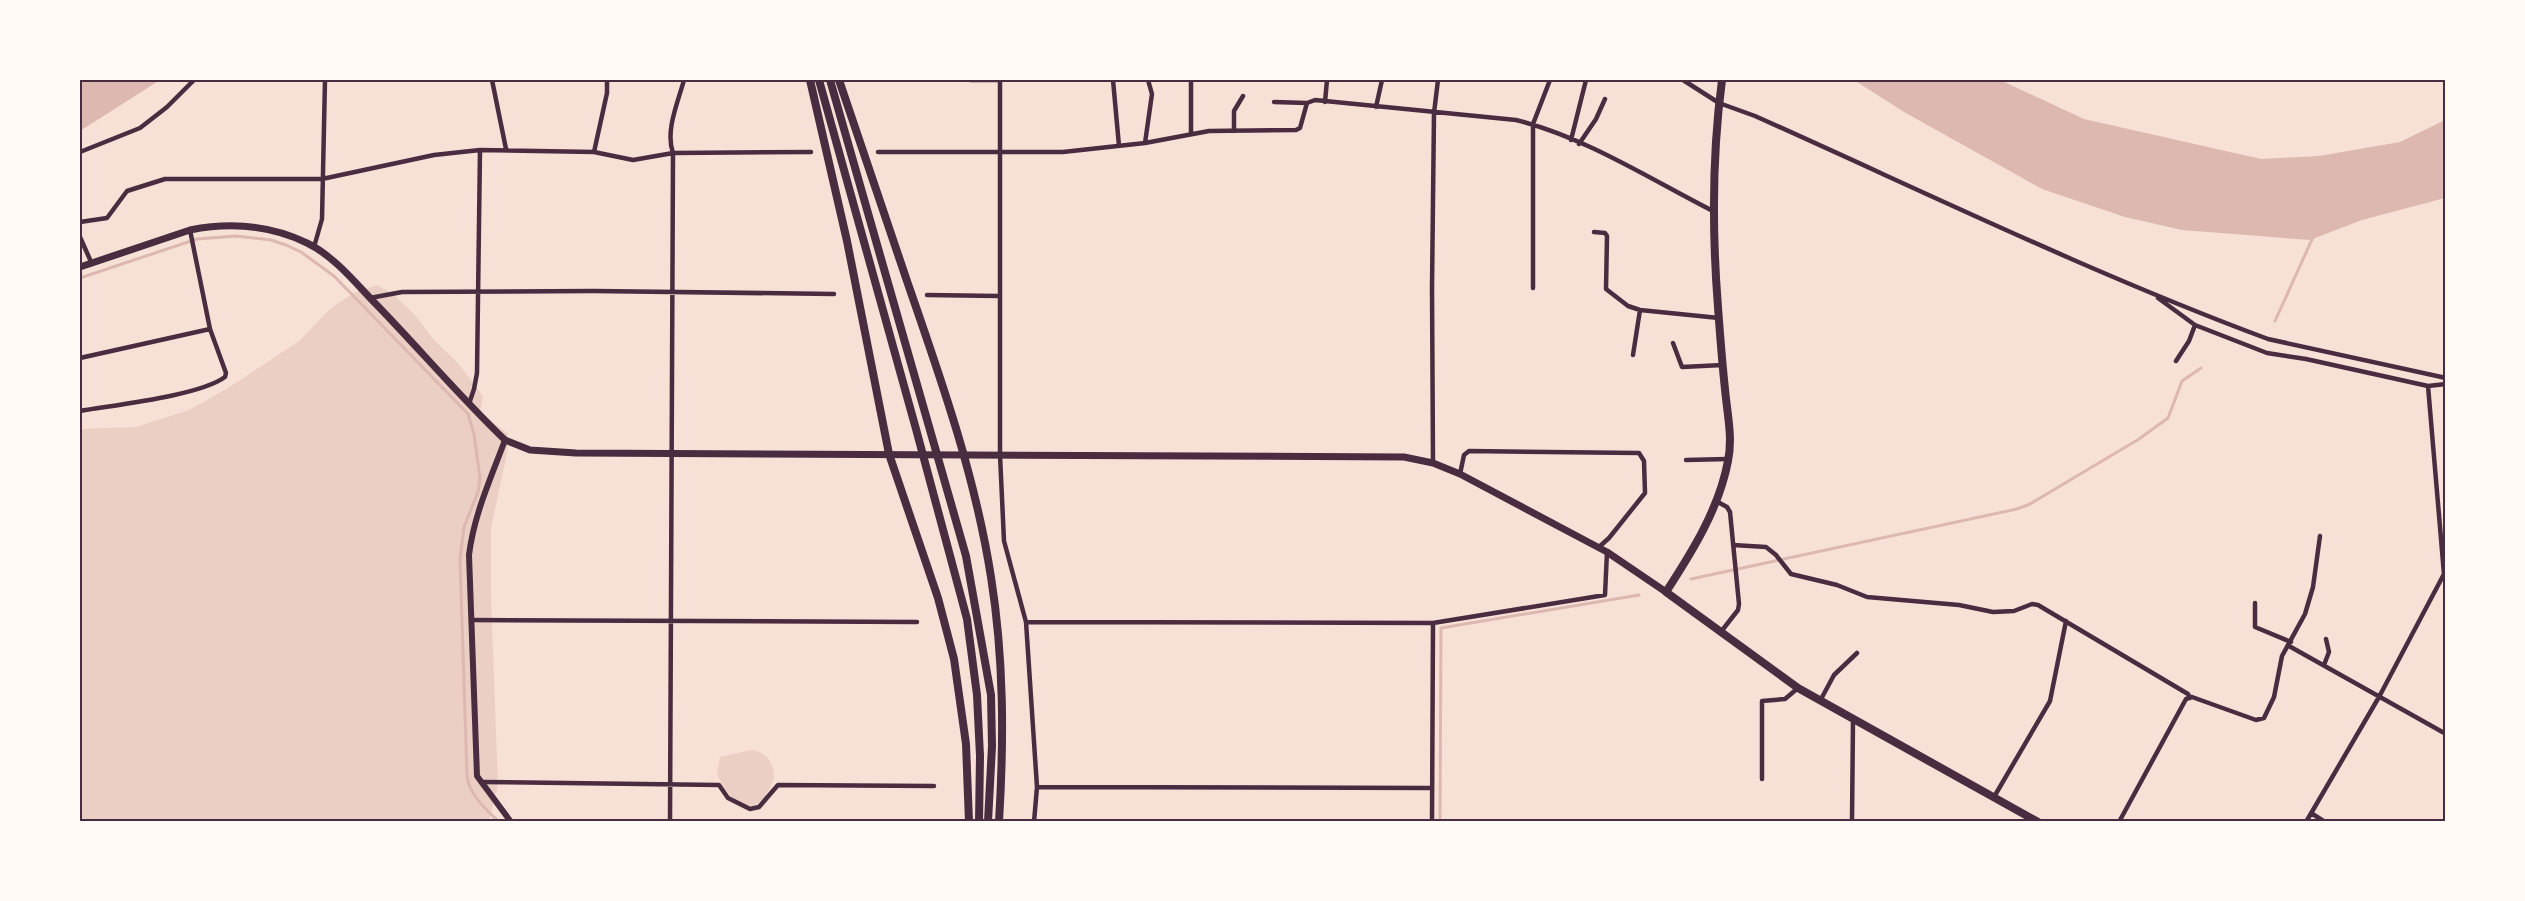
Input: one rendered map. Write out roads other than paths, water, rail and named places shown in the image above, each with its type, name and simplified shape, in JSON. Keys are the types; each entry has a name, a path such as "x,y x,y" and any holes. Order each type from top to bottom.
{"highway":[{"path":"810,80 847,241 888,454 938,598 954,658 965,734 969,822"},
{"path":"819,80 959,587 971,645 977,695 980,756 979,822"},
{"path":"830,80 966,556 991,695 992,746 988,822"},
{"path":"839,80 965,454 989,566 1000,652 1003,753 999,822"}],"main road":[{"path":"1666,592 1689,555 1716,501 1724,483 1729,459 1730,429 1719,318 1713,211 1722,80"},
{"path":"80,267 225,225 276,231 314,247 340,267 505,440 530,450 576,453 1404,457 1433,463 1460,474 1599,547 1666,592 1798,688 2038,822"}],"street":[{"path":"80,152 140,128 167,107 194,80"},
{"path":"314,247 322,219 325,80"},
{"path":"492,80 506,149"},
{"path":"594,152 607,93 607,80"},
{"path":"670,822 673,153 669,142 684,80"},
{"path":"970,80 1000,80 1000,455 1004,541 1026,622 1037,787 1034,822"},
{"path":"1113,80 1119,146"},
{"path":"1145,143 1152,94 1148,80"},
{"path":"1191,80 1191,133"},
{"path":"1325,102 1327,80"},
{"path":"1376,107 1382,80"},
{"path":"1433,463 1434,112 1438,80"},
{"path":"1533,288 1533,124 1550,80"},
{"path":"1571,140 1586,80"},
{"path":"1683,80 1755,116 2013,234 2154,295 2268,339 2445,378"},
{"path":"1234,131 1234,111 1243,96"},
{"path":"1579,144 1596,119 1605,99"},
{"path":"1274,102 1325,102 1516,120 1533,124 1571,140 1713,211"},
{"path":"878,152 1063,152 1145,143 1191,133 1296,130 1300,128 1307,103"},
{"path":"469,404 477,374 480,150"},
{"path":"80,222 107,218 127,191 165,179 322,179 434,155 480,150 594,152 633,160 673,153 811,152"},
{"path":"1594,232 1607,236 1606,289 1628,306 1640,310 1719,318"},
{"path":"80,411 188,392 220,381 226,373 210,328 191,233"},
{"path":"80,237 92,264"},
{"path":"370,298 402,292 834,294"},
{"path":"927,295 999,296"},
{"path":"2154,295 2195,325 2267,353 2307,359 2428,386 2445,384"},
{"path":"1633,356 1640,310"},
{"path":"2176,361 2189,341 2195,325"},
{"path":"80,358 210,328"},
{"path":"1673,343 1682,368 1723,365"},
{"path":"2306,822 2379,697 2444,574 2428,386"},
{"path":"505,440 484,493 472,532 469,555 477,776 511,822"},
{"path":"1460,474 1464,455 1469,451 1639,453 1644,461 1645,493 1599,547"},
{"path":"1686,460 1729,459"},
{"path":"1716,501 1730,512 1738,610 1720,633"},
{"path":"1733,545 1766,547 1776,555 1783,567 1791,574 1837,585 1867,597 1959,605 1993,612 2014,610 2032,604 2038,605 2188,694 2190,698 2256,720 2264,718 2274,697 2282,656 2305,614 2313,587 2320,536"},
{"path":"1026,622 1433,623 1605,595 1607,552"},
{"path":"2255,603 2255,627 2290,644 2445,734"},
{"path":"471,620 917,622"},
{"path":"1994,797 2050,701 2066,621"},
{"path":"1432,822 1433,623"},
{"path":"2324,665 2329,652 2326,639"},
{"path":"1820,701 1834,675 1857,653"},
{"path":"1762,779 1762,700 1785,699 1798,688"},
{"path":"2119,822 2186,699 2190,698"},
{"path":"1852,822 1853,720"},
{"path":"481,782 719,785 728,798 750,809 759,807 778,785 934,786"},
{"path":"1037,787 1431,788"},
{"path":"2311,813 2325,822"}],"waterway":[{"path":"2275,321 2314,235"},
{"path":"80,278 197,239 236,236 271,240 286,245 301,252 334,276 468,414 474,434 480,478 478,492 464,527 460,559 467,776 475,795 499,822"},
{"path":"1691,579 2017,509 2030,504 2139,439 2168,418 2182,381 2201,368"},
{"path":"1440,822 1441,628 1639,595"}]}
